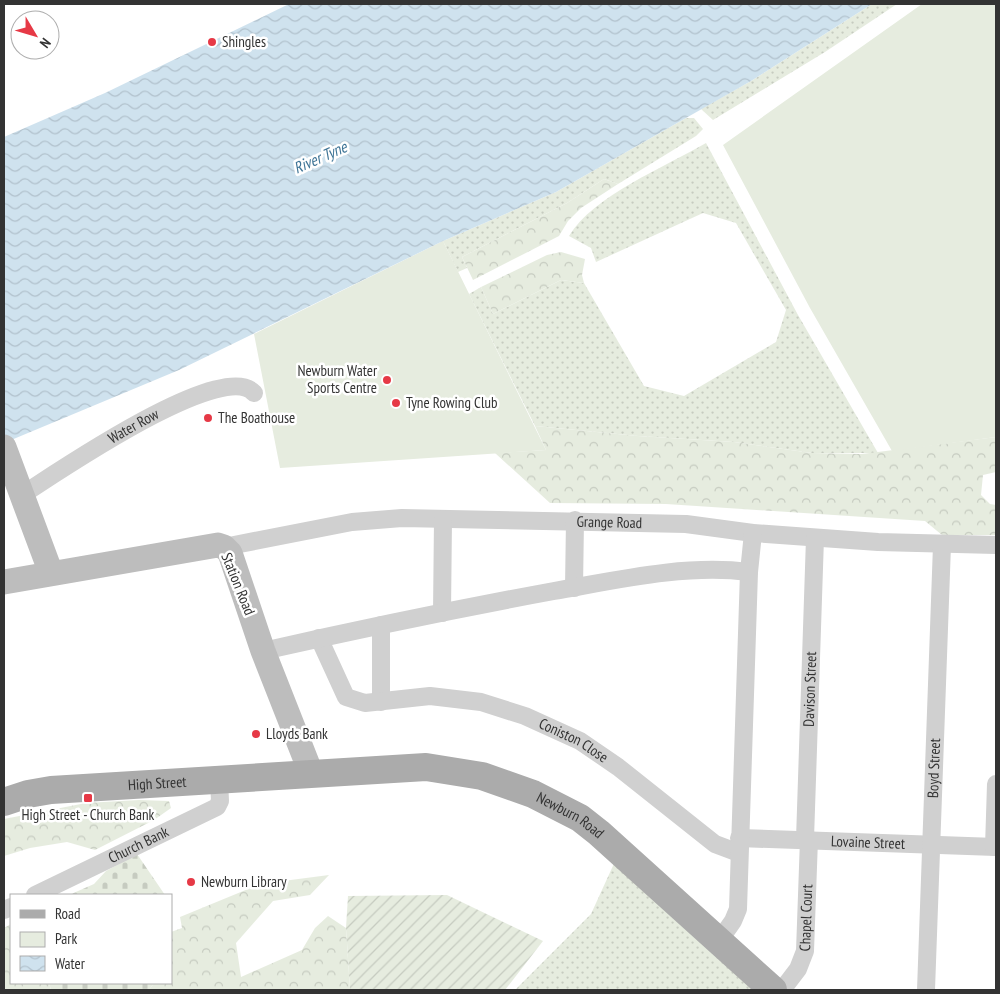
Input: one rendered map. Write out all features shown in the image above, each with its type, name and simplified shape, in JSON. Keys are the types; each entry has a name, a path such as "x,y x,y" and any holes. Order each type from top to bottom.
{"main road":[{"name":"Newburn Road","path":"311,773 426,767 482,776 533,794 572,814 599,833 773,990"},
{"name":"High Street","path":"4,802 28,794 51,790 311,773"}],"street":[{"name":"Water Row","path":"22,495 113,437 160,411 211,390 239,385 248,387 254,393"},
{"path":"7,456 50,573"},
{"name":"Grange Road","path":"224,547 352,522 402,518 575,520 686,524 753,533 815,538 942,545 996,545"},
{"path":"442,613 443,519"},
{"path":"574,588 575,520"},
{"path":"719,941 738,909 749,572 753,533"},
{"name":"Davison Street","path":"807,839 815,538"},
{"name":"Station Road","path":"4,582 218,545 224,547 230,553 263,651 311,773"},
{"name":"Boyd Street","path":"926,990 942,545"},
{"path":"263,651 381,625 630,577 711,569 749,572"},
{"path":"381,625 381,702"},
{"name":"Coniston Close","path":"319,638 346,697 365,703 430,696 481,702 525,716 580,741 618,767 714,844 739,846"},
{"name":"Church Bank","path":"37,894 208,812 220,801 219,780"},
{"path":"995,847 996,784"},
{"name":"Lovaine Street","path":"739,846 807,839 995,847"},
{"name":"Chapel Court","path":"782,990 798,969 805,951 807,839"}],"green space":[{"path":"872,4 897,4 825,52 713,120 701,109 751,81"},
{"path":"922,4 996,4 996,437 892,451 810,308 723,145"},
{"path":"686,118 694,118 703,129 696,136 618,184 604,179 567,203 462,257 467,268 458,272 443,241 556,192"},
{"path":"706,143 798,315 878,453 812,453 734,442 638,436 535,426 469,294 481,287 493,314 561,280 584,283 644,386 684,396 776,342 786,310 736,223 703,213 596,262 591,248 569,236 580,222 612,195"},
{"path":"604,179 618,184 581,208 568,221 559,236 473,280 462,257 567,203"},
{"name":"Newburn Water Sports Centre","path":"443,241 546,450 280,468 254,334"},
{"path":"561,252 585,259 582,275 584,283 561,280 493,314 481,287 547,255"},
{"path":"535,426 638,436 734,442 812,453 862,454 996,437 996,472 983,475 981,495 990,504 996,505 996,535 942,535 925,521 666,504 550,503 495,453 546,450"},
{"path":"139,800 169,801 171,808 154,820 95,850 67,842 30,848 4,856 4,819 86,803"},
{"path":"137,854 164,894 71,894 94,884 106,871"},
{"path":"617,857 763,990 515,990 591,914"},
{"path":"329,875 310,895 273,901 236,943 241,977 302,950 315,928 328,916 346,928 350,990 149,990 153,984 172,984 172,932 182,928 180,917 260,884"},
{"path":"447,895 543,941 505,990 350,990 346,928 348,896"},
{"path":"10,925 10,984 49,984 51,990 4,990 4,928"},
{"path":"49,984 153,984 149,990 51,990"}],"water":[{"name":"River Tyne","path":"289,4 872,4 751,81 556,192 443,241 179,370 4,443 4,137 105,93"}],"place":[{"name":"Shingles","path":"212,42"},
{"name":"Newburn Water Sports Centre","path":"387,380"},
{"name":"Tyne Rowing Club","path":"396,403"},
{"name":"The Boathouse","path":"208,418"},
{"name":"Lloyds Bank","path":"256,734"},
{"name":"High Street - Church Bank","path":"88,798"},
{"name":"Newburn Library","path":"191,882"}]}
